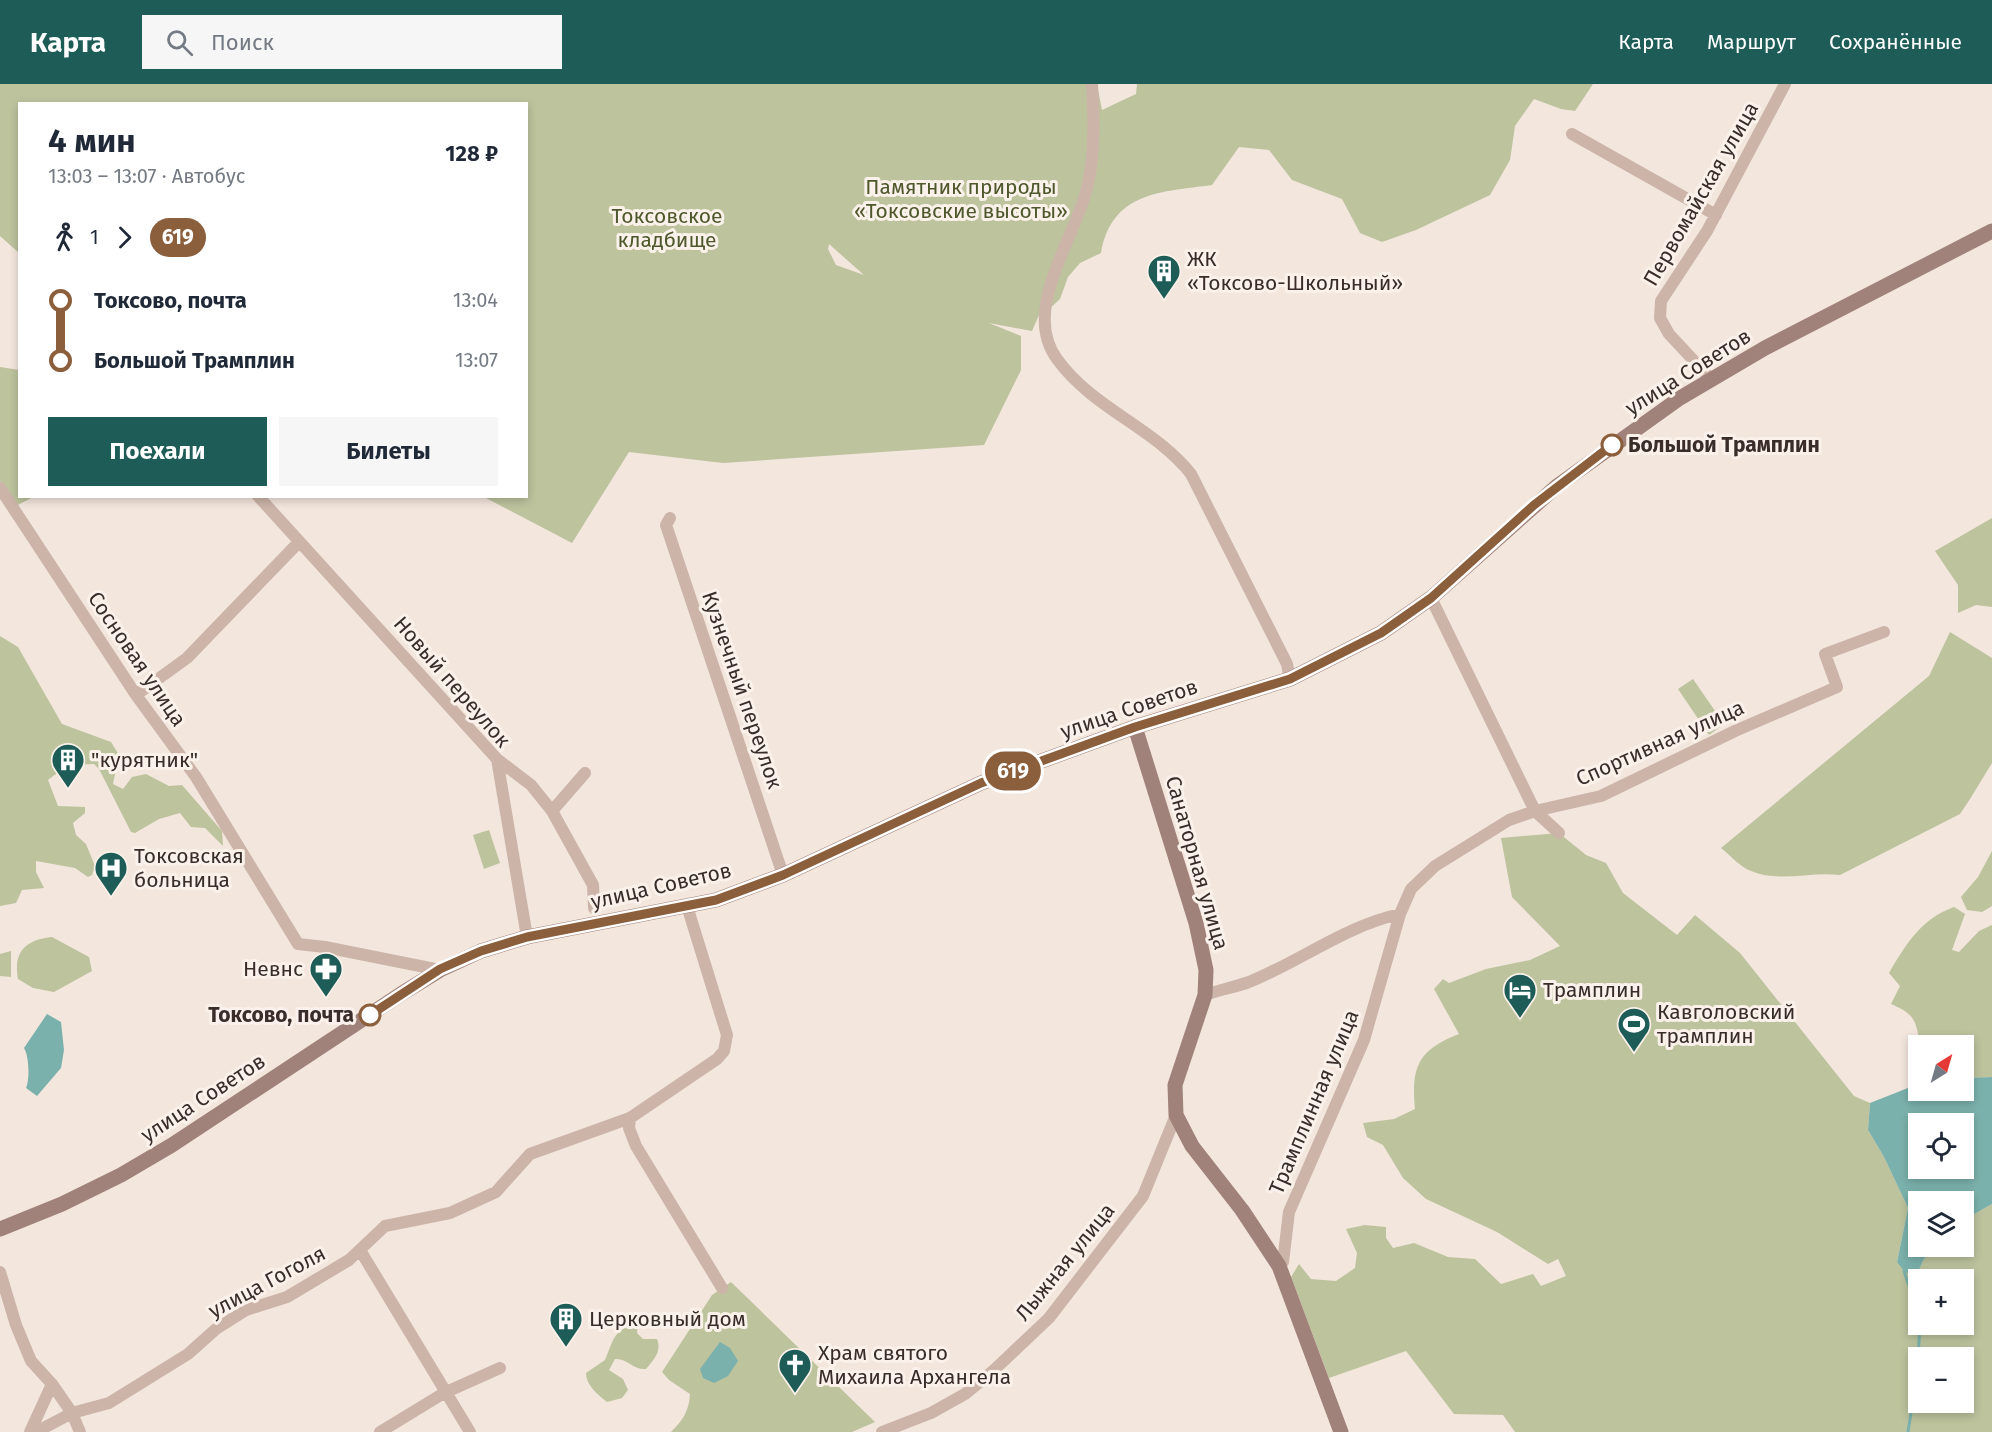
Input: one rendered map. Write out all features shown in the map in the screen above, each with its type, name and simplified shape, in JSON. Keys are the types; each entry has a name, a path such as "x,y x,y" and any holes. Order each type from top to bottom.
{"main road":[{"name":"улица Советов","path":"1,1225 121,1175 440,969 481,951 527,937 716,900 783,875 961,791 1135,727 1290,679 1381,633 1431,598 1557,486 1620,439 1711,379 1992,231"},
{"name":"Санаторная улица","path":"1135,727 1196,923 1206,970 1204,995 1175,1085 1176,1115 1192,1146 1242,1210 1280,1266 1341,1432"}],"street":[{"path":"1092,84 1094,126 1089,183 1079,218 1047,296 1043,315 1044,333 1057,359 1097,399 1169,452 1191,474 1287,664 1290,679"},
{"name":"Первомайская улица","path":"1711,379 1669,334 1660,318 1661,301 1716,215 1785,84"},
{"path":"1572,134 1716,215"},
{"name":"Сосновая улица","path":"0,488 136,695 196,777 298,944 325,946 440,969"},
{"name":"Новый переулок","path":"260,498 298,543 497,759 527,937"},
{"name":"Кузнечный переулок","path":"670,518 666,525 783,875"},
{"path":"136,695 187,658 298,543"},
{"path":"1431,598 1535,811 1559,833"},
{"name":"Спортивная улица","path":"1400,914 1411,889 1435,866 1478,837 1509,820 1535,811 1601,796 1736,731 1837,687 1825,654 1884,632"},
{"path":"497,759 531,785 552,811 593,885 594,908"},
{"path":"552,811 585,773"},
{"name":"улица Гоголя","path":"36,1432 72,1413 109,1403 188,1354 216,1329 246,1310 287,1297 349,1260 385,1226 450,1213 496,1191 530,1154 630,1118 700,1071 724,1051 727,1035 687,906"},
{"path":"1204,995 1249,981 1344,933 1379,919 1400,914"},
{"name":"Трамплинная улица","path":"1280,1266 1283,1262 1289,1212 1364,1040 1400,914"},
{"name":"Лыжная улица","path":"882,1432 931,1413 964,1394 993,1371 1049,1318 1143,1196 1176,1115"},
{"path":"630,1118 629,1128 636,1146 722,1288"},
{"path":"360,1250 444,1393 470,1432"},
{"path":"0,1272 16,1324 31,1361 52,1384 72,1413 80,1432"},
{"path":"380,1432 444,1393 500,1368"},
{"path":"30,1432 52,1384"}],"green space":[{"path":"0,84 1097,84 1102,110 1136,94 1137,84 1593,84 1575,111 1561,109 1534,99 1515,126 1510,160 1490,195 1416,230 1382,242 1360,233 1342,199 1292,180 1269,150 1239,147 1212,185 1157,194 1127,207 1116,218 1107,233 1101,253 1080,263 1068,277 1060,299 1048,310 1048,300 1058,272 1032,331 989,323 1021,336 1021,370 984,445 723,463 629,452 572,543 486,498 528,498 528,102 18,102 18,252 0,236","holes":["829,244 864,275 836,265 828,249"]},
{"path":"0,367 18,370 18,498 31,498 16,506 0,481"},
{"path":"1992,518 1992,607 1976,605 1958,613 1958,585 1935,551"},
{"path":"1950,632 1992,658 1992,763 1960,814 1840,875 1773,876 1762,874 1743,867 1721,848 1929,676"},
{"path":"0,636 18,647 62,724 111,742 119,755 113,784 123,789 132,777 146,774 169,786 182,785 222,831 223,846 205,828 191,827 180,813 159,819 135,833 131,832 99,769 94,764 75,766 59,772 48,780 58,806 85,807 85,813 73,823 76,835 86,844 95,866 92,875 88,877 75,868 36,861 36,872 44,888 22,890 16,903 0,906"},
{"path":"1693,679 1724,724 1709,735 1678,689"},
{"path":"489,830 500,863 484,869 473,835"},
{"path":"1559,833 1586,855 1606,863 1623,893 1677,935 1695,915 1740,953 1854,1096 1870,1103 1868,1130 1884,1157 1908,1208 1897,1262 1908,1271 1908,1335 1974,1335 1974,1269 1919,1269 1926,1257 1974,1257 1974,1214 1992,1204 1992,1432 1515,1432 1503,1415 1454,1414 1406,1351 1329,1378 1291,1277 1299,1264 1311,1279 1336,1281 1355,1268 1357,1253 1346,1229 1365,1225 1386,1227 1386,1238 1393,1248 1414,1243 1448,1257 1475,1259 1501,1284 1533,1274 1541,1286 1566,1276 1558,1259 1548,1264 1497,1232 1426,1199 1403,1178 1383,1145 1367,1137 1363,1123 1394,1119 1415,1109 1414,1082 1420,1062 1434,1047 1459,1034 1434,989 1443,979 1449,983 1486,969 1530,960 1560,946 1512,897 1501,838"},
{"path":"1992,851 1992,906 1982,912 1967,910 1961,897 1978,877"},
{"path":"1954,907 1965,914 1952,950 1959,952 1979,931 1992,925 1992,1077 1974,1078 1974,1035 1918,1035 1910,1015 1891,1004 1900,986 1889,973 1915,934 1942,912"},
{"path":"52,937 89,957 92,971 54,992 33,988 18,979 17,969 20,954 28,944"},
{"path":"11,951 11,977 0,976 0,954"},
{"path":"731,1282 875,1422 852,1432 671,1432 685,1415 690,1394 669,1380 662,1372 712,1295"},
{"path":"638,1324 637,1333 643,1339 657,1339 659,1347 656,1355 646,1369 637,1368 623,1360 615,1359 609,1370 623,1379 628,1390 622,1398 607,1402 590,1385 586,1373 605,1360 619,1332"}],"water":[{"path":"47,1014 61,1022 64,1050 61,1068 37,1096 26,1088 28,1068 24,1048"},
{"path":"1992,1077 1992,1204 1974,1214 1974,1191 1908,1191 1908,1208 1884,1157 1868,1130 1870,1103 1908,1088 1908,1101 1974,1101 1974,1078"},
{"path":"1908,1208 1908,1257 1926,1257 1919,1269 1908,1269 1908,1274 1897,1262"},
{"path":"720,1342 730,1348 738,1361 728,1376 714,1383 703,1378 700,1369"}],"waterway":[{"path":"1904,1271 1908,1283"},
{"path":"1908,1432 1917,1375 1919,1335"}],"bus line":[{"name":"619","path":"370,1015 440,969 481,951 527,937 596,922 716,900 817,860 940,800 981,783 1135,727 1290,679 1381,633 1431,598 1478,558 1534,505 1612,445"}],"place":[{"name":"ЖК «Токсово-Школьный»","path":"1164,300"},
{"name":"Большой Трамплин","path":"1612,445"},
{"name":"\"курятник\"","path":"68,789"},
{"name":"Токсовская больница","path":"111,897"},
{"name":"Невнс","path":"326,998"},
{"name":"Токсово, почта","path":"370,1015"},
{"name":"Трамплин","path":"1520,1019"},
{"name":"Кавголовский трамплин","path":"1634,1053"},
{"name":"Церковный дом","path":"566,1348"},
{"name":"Храм святого Михаила Архангела","path":"795,1394"}],"park label":[{"name":"Памятник природы «Токсовские высоты»","path":"961,199"},
{"name":"Токсовское кладбище","path":"667,228"}]}
